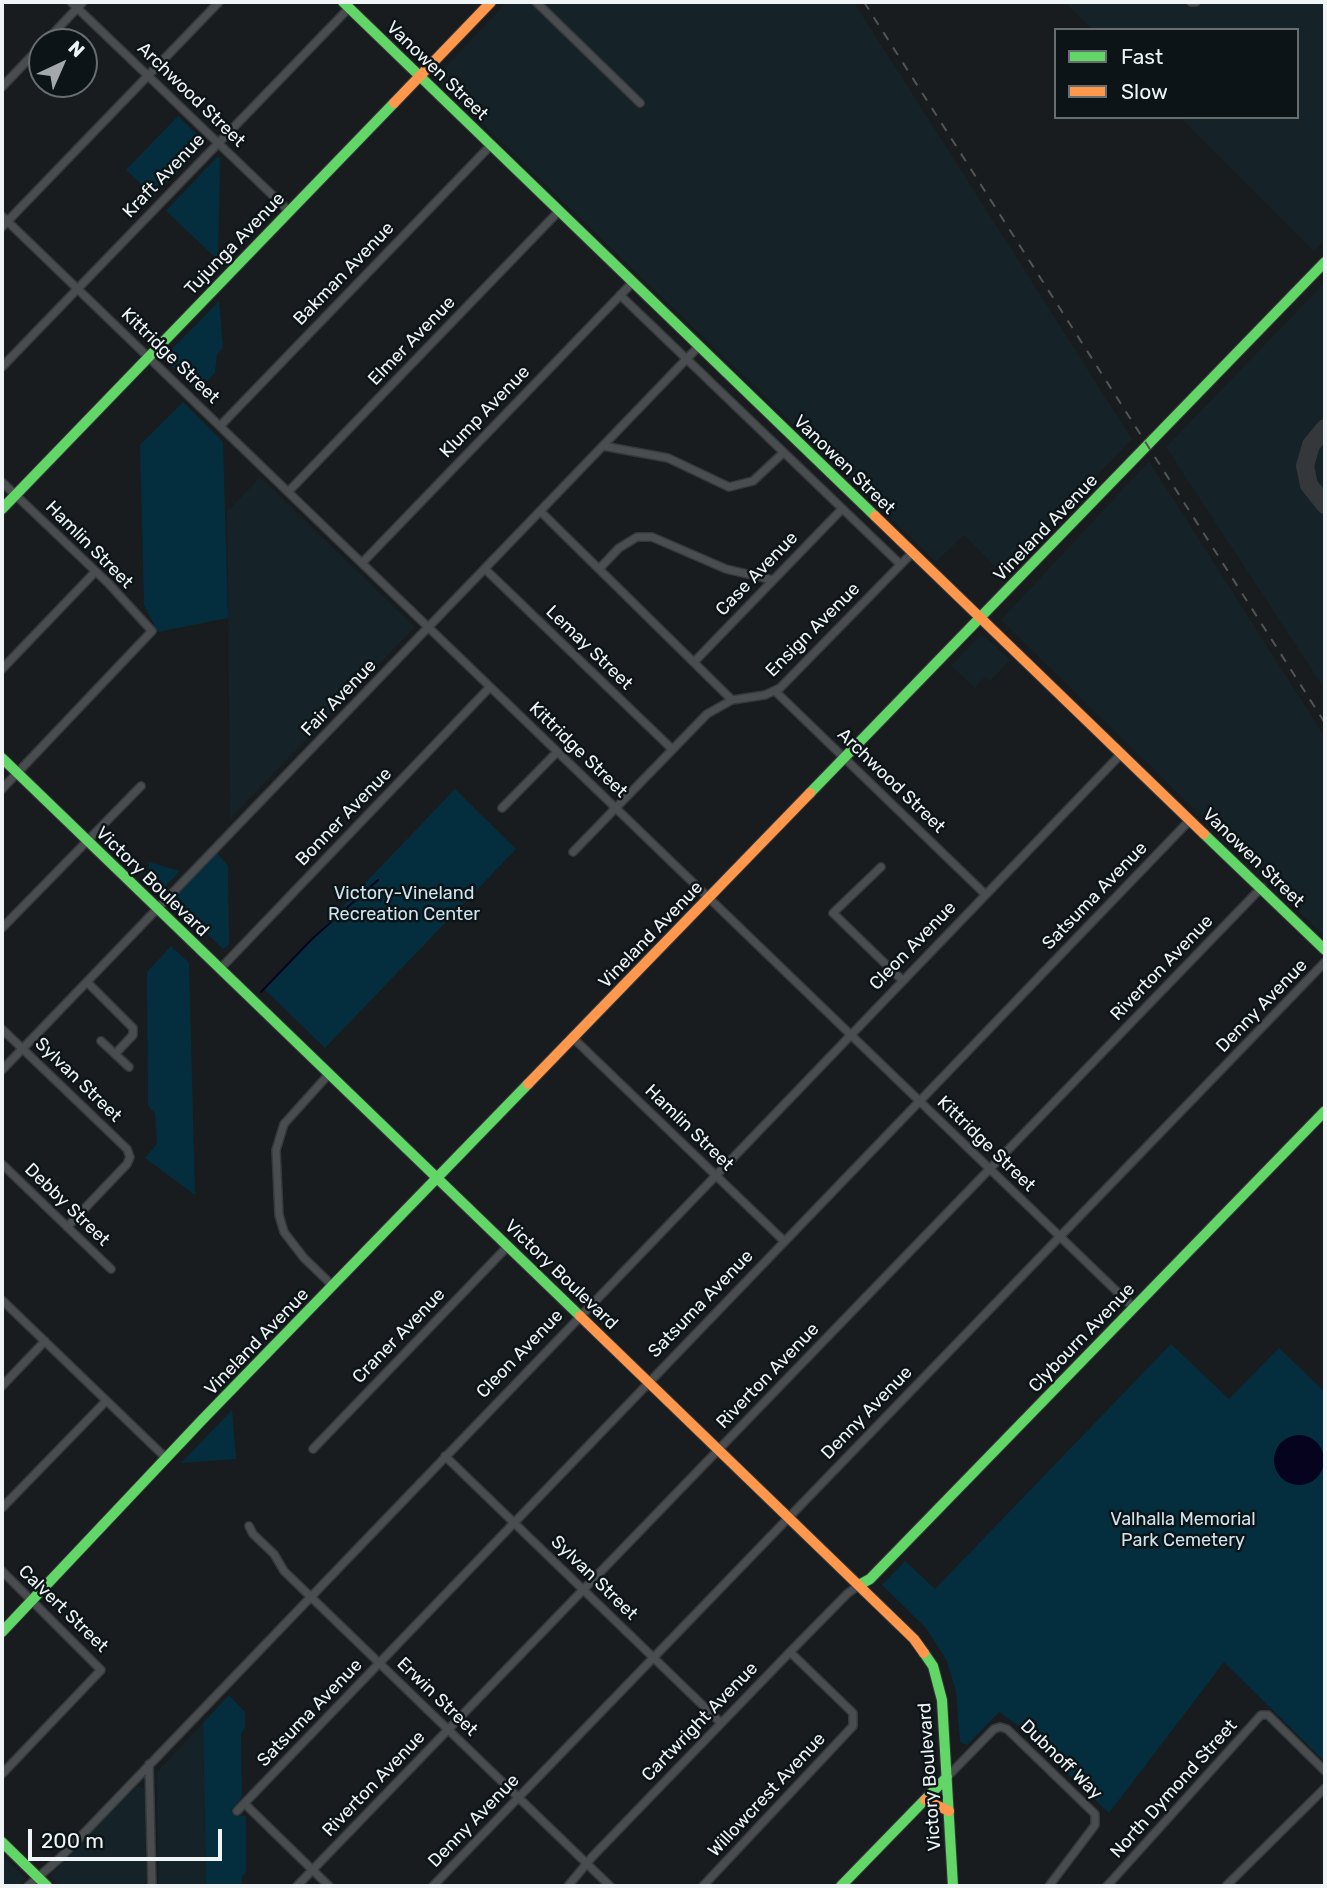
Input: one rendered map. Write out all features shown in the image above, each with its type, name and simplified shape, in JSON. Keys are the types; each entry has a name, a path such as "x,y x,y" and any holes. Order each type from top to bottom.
{"main road":[{"name":"Tujunga Avenue","path":"2,509 491,2"},
{"name":"Vanowen Street","path":"346,5 1325,950"},
{"name":"Vineland Avenue","path":"2,1632 166,1458 1325,262"},
{"name":"Victory Boulevard","path":"2,758 914,1639 933,1666 942,1700 953,1886"},
{"name":"Clybourn Avenue","path":"859,1586 870,1579 1325,1111"},
{"path":"841,1886 947,1777"},
{"path":"925,1800 948,1811"},
{"path":"2,1842 47,1886"}],"street":[{"name":"Archwood Street","path":"71,2 80,5 148,76 289,211"},
{"path":"4,221 219,2"},
{"path":"536,2 640,103"},
{"path":"58,28 80,5"},
{"name":"Kraft Avenue","path":"2,367 218,143 346,5"},
{"path":"2,87 28,59"},
{"name":"Bakman Avenue","path":"220,426 491,145"},
{"name":"Elmer Avenue","path":"288,492 559,211"},
{"name":"Kittridge Street","path":"4,221 78,289 1133,1307"},
{"name":"Klump Avenue","path":"362,563 632,282"},
{"name":"Vanowen Street","path":"620,295 900,564"},
{"name":"Fair Avenue","path":"2,1070 699,346"},
{"path":"603,446 668,458 729,487 753,481 783,453"},
{"name":"Hamlin Street","path":"2,482 152,631 18,773"},
{"name":"Case Avenue","path":"695,661 842,509"},
{"path":"541,511 732,699"},
{"path":"600,568 620,548 637,537 652,537 726,569 773,580"},
{"name":"Ensign Avenue","path":"573,852 707,714 732,699 775,691 912,552"},
{"name":"Lemay Street","path":"485,569 672,749"},
{"path":"2,669 95,572"},
{"name":"Bonner Avenue","path":"220,969 491,687"},
{"name":"Archwood Street","path":"775,691 985,894"},
{"path":"502,808 557,752"},
{"name":"Cleon Avenue","path":"28,1886 311,1597 580,1314 1122,753"},
{"path":"2,789 18,773"},
{"path":"2,928 141,786"},
{"name":"Satsuma Avenue","path":"237,1811 1190,820"},
{"path":"881,866 833,913 902,980"},
{"name":"Riverton Avenue","path":"297,1886 1262,887"},
{"name":"Denny Avenue","path":"433,1886 1325,962"},
{"path":"87,982 133,1028 133,1035 115,1054"},
{"name":"Sylvan Street","path":"2,1029 127,1149 130,1157 127,1164 66,1227"},
{"name":"Hamlin Street","path":"573,1038 783,1241"},
{"path":"101,1041 129,1067"},
{"path":"329,1074 284,1124 276,1150 279,1215 284,1232 293,1246 333,1286"},
{"name":"Debby Street","path":"2,1164 111,1269"},
{"name":"Craner Avenue","path":"313,1449 508,1246"},
{"path":"2,1300 166,1458"},
{"path":"2,1386 45,1342"},
{"path":"2,1508 106,1401"},
{"name":"Sylvan Street","path":"445,1456 722,1723"},
{"name":"Erwin Street","path":"249,1525 254,1536 275,1556 284,1571 610,1886"},
{"name":"Calvert Street","path":"2,1571 101,1670 2,1774"},
{"name":"Cartwright Avenue","path":"568,1886 790,1652 847,1594 859,1586"},
{"name":"Willowcrest Avenue","path":"703,1886 853,1726 853,1713 790,1652"},
{"name":"North Dymond Street","path":"1107,1886 1265,1714 1325,1771"},
{"name":"Dubnoff Way","path":"947,1777 994,1729 1000,1727 1007,1729 1095,1814 1096,1820 1049,1886"},
{"path":"149,1764 152,1886"},
{"path":"1226,1886 1325,1788"},
{"path":"245,1804 329,1886"}],"shaded area":[{"path":"507,2 854,2 1132,439 1003,574 964,535 936,562 435,78"},
{"path":"1065,2 1325,2 1325,240 1314,251 1182,119 1299,119 1299,28 1091,28"},
{"path":"1325,282 1325,690 1166,447"},
{"path":"1149,461 1325,737 1325,937 1001,620"},
{"path":"260,477 415,627 230,819 227,512"},
{"path":"979,636 985,637 1010,660 990,681 985,677 975,688 951,666"},
{"path":"1299,1435 1317,1442 1324,1460 1317,1478 1299,1485 1281,1478 1274,1460 1281,1442"},
{"path":"203,1723 206,1886 158,1886 157,1772"},
{"path":"137,1785 146,1790 147,1886 60,1886 50,1876"},
{"path":"2,1855 26,1879 19,1886 2,1886"}],"green space":[{"path":"178,116 205,142 154,196 126,170"},
{"path":"217,157 220,158 218,260 166,211"},
{"path":"219,301 223,348 217,354 215,373 197,391 166,361 167,354"},
{"path":"183,402 223,442 228,618 158,632 144,605 140,445"},
{"name":"Victory-Vineland Recreation Center","path":"455,789 516,849 325,1048 264,989"},
{"path":"217,853 228,866 229,945 223,949 176,903 177,895"},
{"path":"149,862 180,871 164,888 158,888 144,874 149,869"},
{"path":"171,946 189,963 195,1195 145,1158 157,1144 155,1113 148,1106 147,972"},
{"name":"Valhalla Memorial Park Cemetery","path":"1171,1344 1229,1399 1279,1348 1325,1392 1325,1762 1224,1662 1109,1813 1017,1725 999,1712 967,1745 960,1742 956,1691 946,1659 926,1628 882,1585 905,1561 935,1589"},
{"path":"232,1410 236,1459 181,1463"},
{"path":"229,1695 245,1712 245,1727 241,1734 242,1797 231,1810 238,1816 246,1816 246,1872 242,1876 242,1886 206,1886 203,1723"}],"waterway":[{"path":"261,992 312,939 378,880"}],"taxiway":[{"path":"1325,428 1311,445 1305,466 1309,485 1325,505"}],"railway":[{"path":"864,2 1325,723"}],"traffic: fast":[{"path":"343,2 875,516"},
{"path":"2,509 394,103"},
{"path":"810,793 1325,262"},
{"path":"2,758 580,1316"},
{"path":"1204,834 1325,950"},
{"path":"2,1632 202,1420 528,1084"},
{"path":"859,1585 870,1579 1325,1111"},
{"path":"924,1653 933,1666 942,1700 953,1886"},
{"path":"841,1886 947,1777"},
{"path":"2,1842 47,1886"}],"traffic: slow":[{"path":"394,103 491,2"},
{"path":"875,516 1204,834"},
{"path":"528,1084 810,793"},
{"path":"580,1316 914,1639 924,1653"},
{"path":"925,1800 949,1811"}]}
